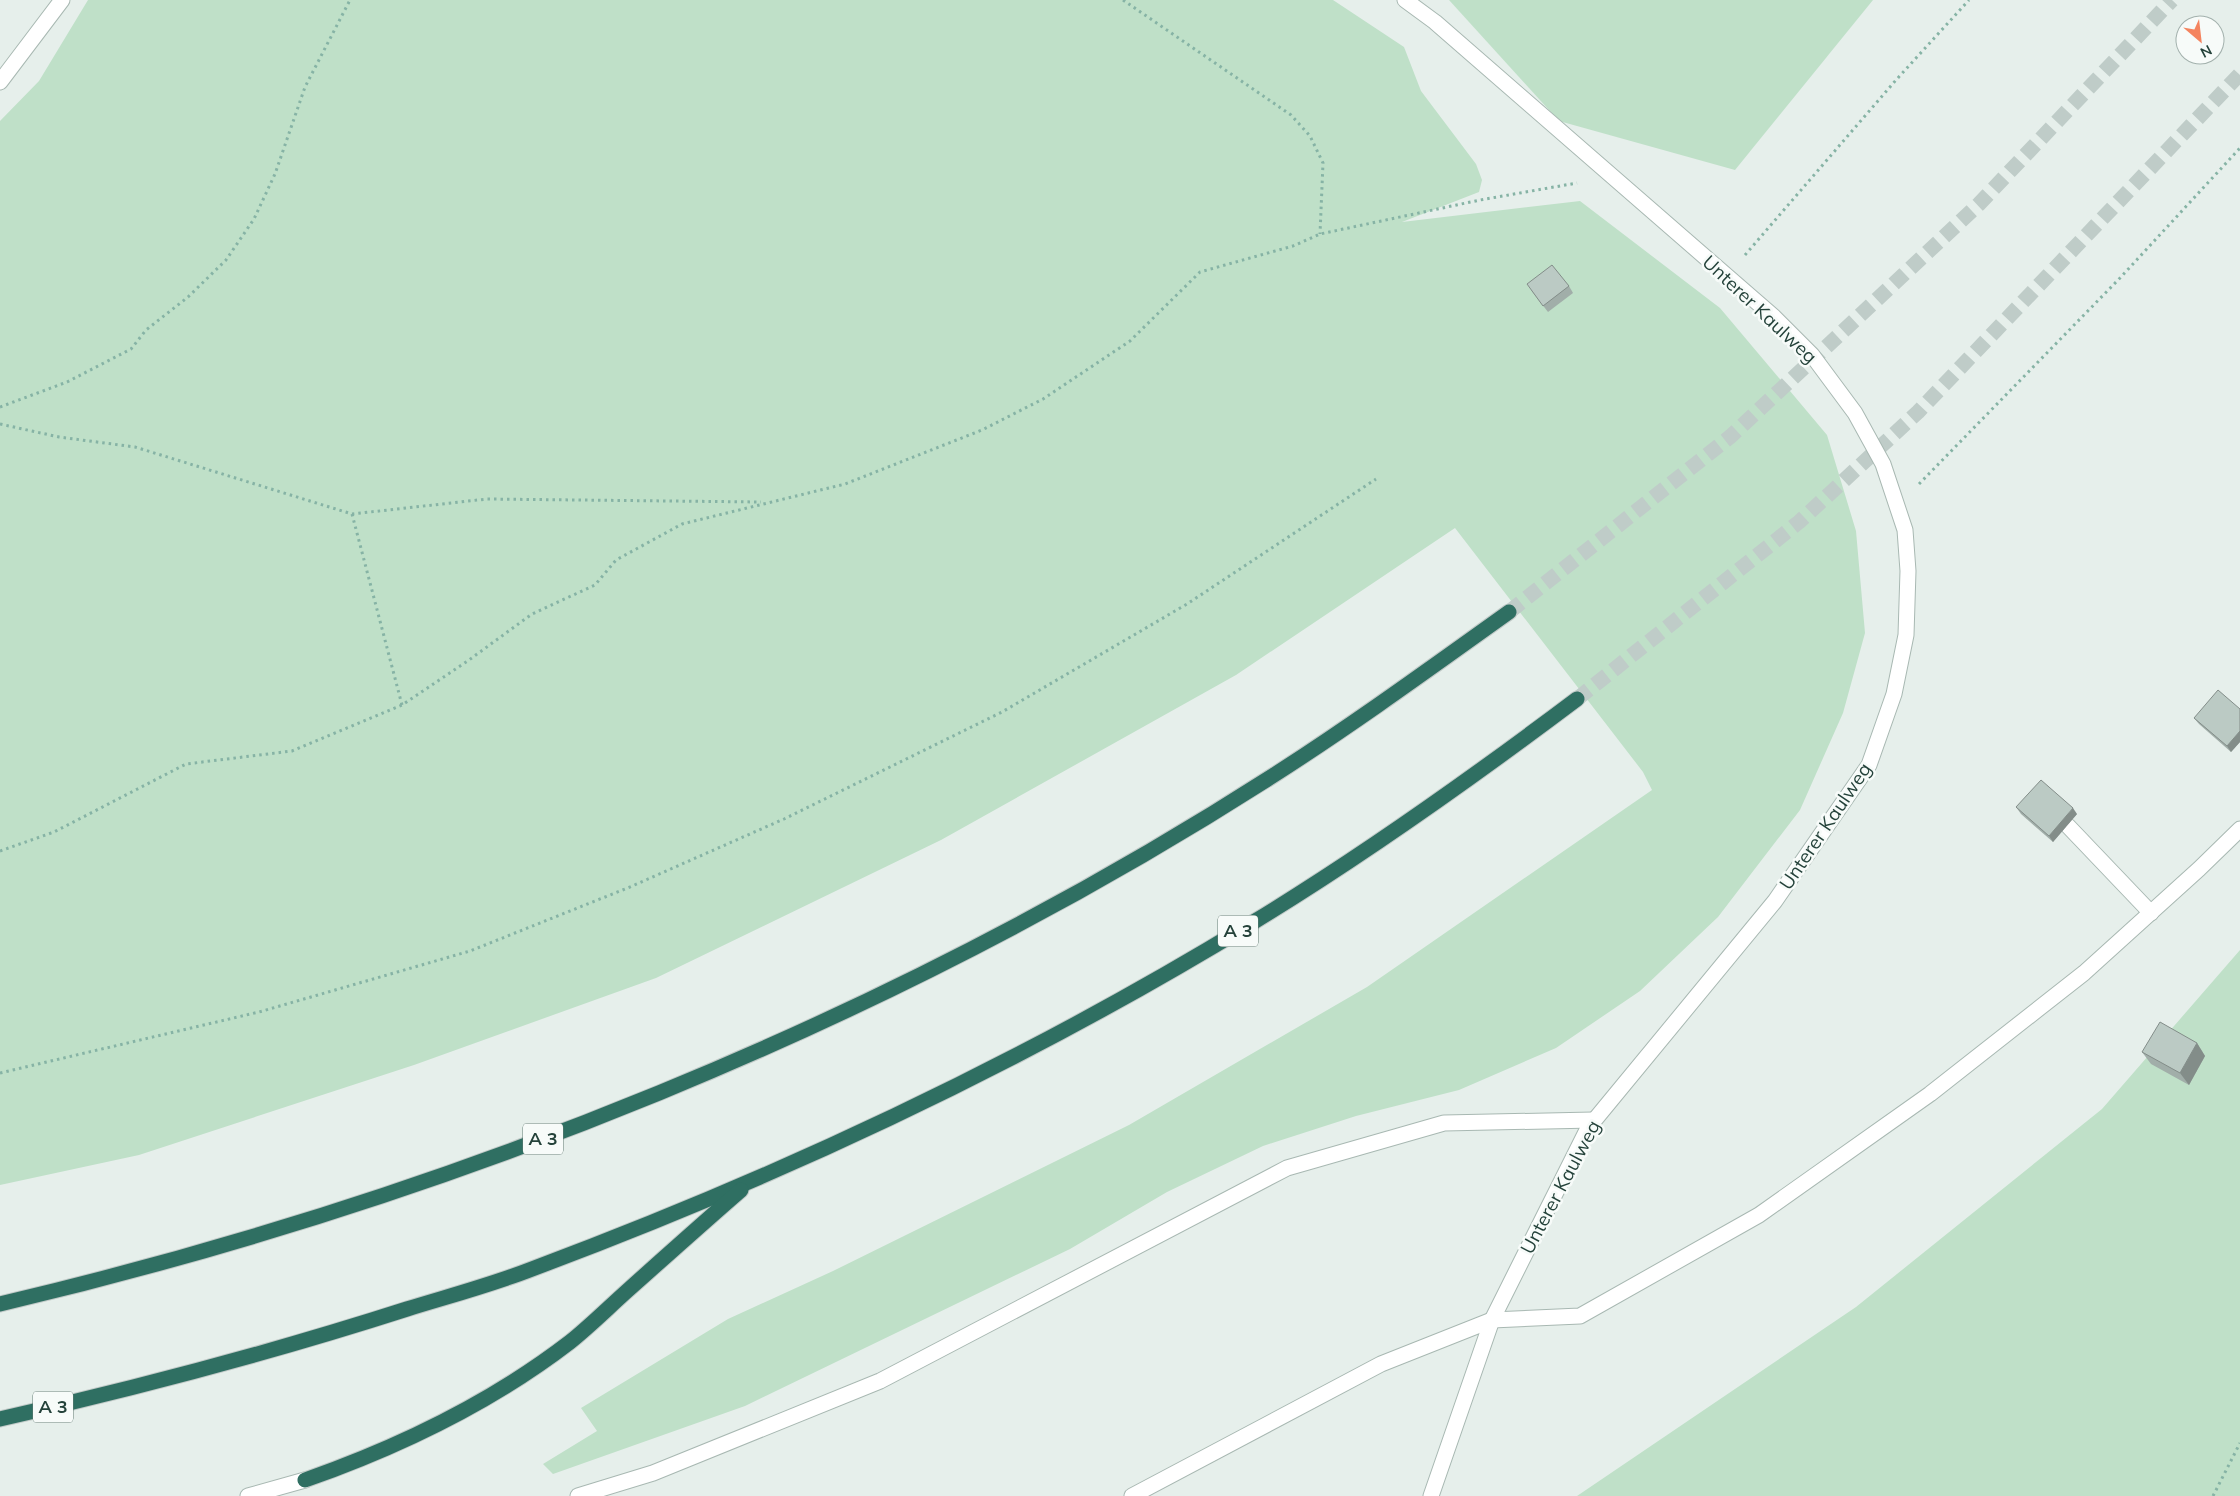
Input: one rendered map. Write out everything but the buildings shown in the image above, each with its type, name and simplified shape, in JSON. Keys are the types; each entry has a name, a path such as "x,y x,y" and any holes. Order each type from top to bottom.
{"highway":[{"name":"A 3","path":"0,1304 91,1282 245,1240 440,1177 634,1103 847,1010 958,955 1058,902 1189,827 1273,776 1375,708 1509,612"},
{"name":"A 3","path":"0,1419 106,1395 338,1331 392,1314 530,1270 749,1182 988,1070 1252,923 1471,778 1577,699"},
{"path":"305,1480 351,1464 397,1443 454,1416 514,1381 571,1341 749,1182"}],"street":[{"path":"0,82 62,0"},
{"name":"Unterer Kaulweg","path":"1405,0 1435,22 1615,177 1774,316 1812,355 1855,413 1883,464 1906,530 1908,571 1906,635 1894,694 1869,765 1775,901 1588,1128 1492,1320 1431,1496"},
{"path":"2068,826 2150,913"},
{"path":"1132,1496 1380,1364 1492,1320 1580,1316 1759,1215 1930,1094 2084,973 2240,829"},
{"path":"578,1496 653,1473 880,1381 1287,1168 1444,1123 1593,1120"},
{"path":"248,1496 305,1480"}],"path":[{"path":"0,407 67,382 131,349 146,330 188,297 226,260 254,219 275,174 305,87 350,0"},
{"path":"1123,0 1291,115 1310,136 1323,163 1320,234"},
{"path":"1727,276 1896,80 1969,0"},
{"path":"1898,506 2120,278 2240,148"},
{"path":"0,850 54,832 186,764 292,751 402,705 469,660 532,614 594,585 616,560 682,524 845,484 982,430 1043,399 1130,341 1200,272 1293,246 1320,234 1480,200 1615,177"},
{"path":"0,424 59,437 135,447 352,514 487,498 766,502"},
{"path":"0,1073 259,1012 470,951 630,887 784,819 1002,712 1187,604 1376,479"},
{"path":"352,514 402,705"},
{"path":"2213,1496 2240,1444"}],"green space":[{"path":"88,0 1333,0 1404,47 1421,91 1476,164 1482,180 1479,192 1402,222 1580,201 1720,308 1827,435 1856,531 1865,633 1843,713 1800,810 1718,917 1640,991 1556,1048 1459,1090 1356,1116 1263,1146 1167,1192 1070,1249 745,1406 553,1474 543,1464 597,1431 581,1408 728,1319 833,1271 1129,1125 1367,987 1652,790 1643,772 1455,528 1236,675 941,840 656,978 414,1065 139,1155 0,1185 0,121 39,81"},
{"path":"1449,0 1873,0 1735,170 1559,121"},
{"path":"2240,950 2240,1496 1577,1496 1856,1307 2102,1109"}],"tunnel":[{"path":"1509,612 1731,436 1979,204 2172,0"},
{"path":"1577,699 1799,522 1918,412 2240,74"}]}
